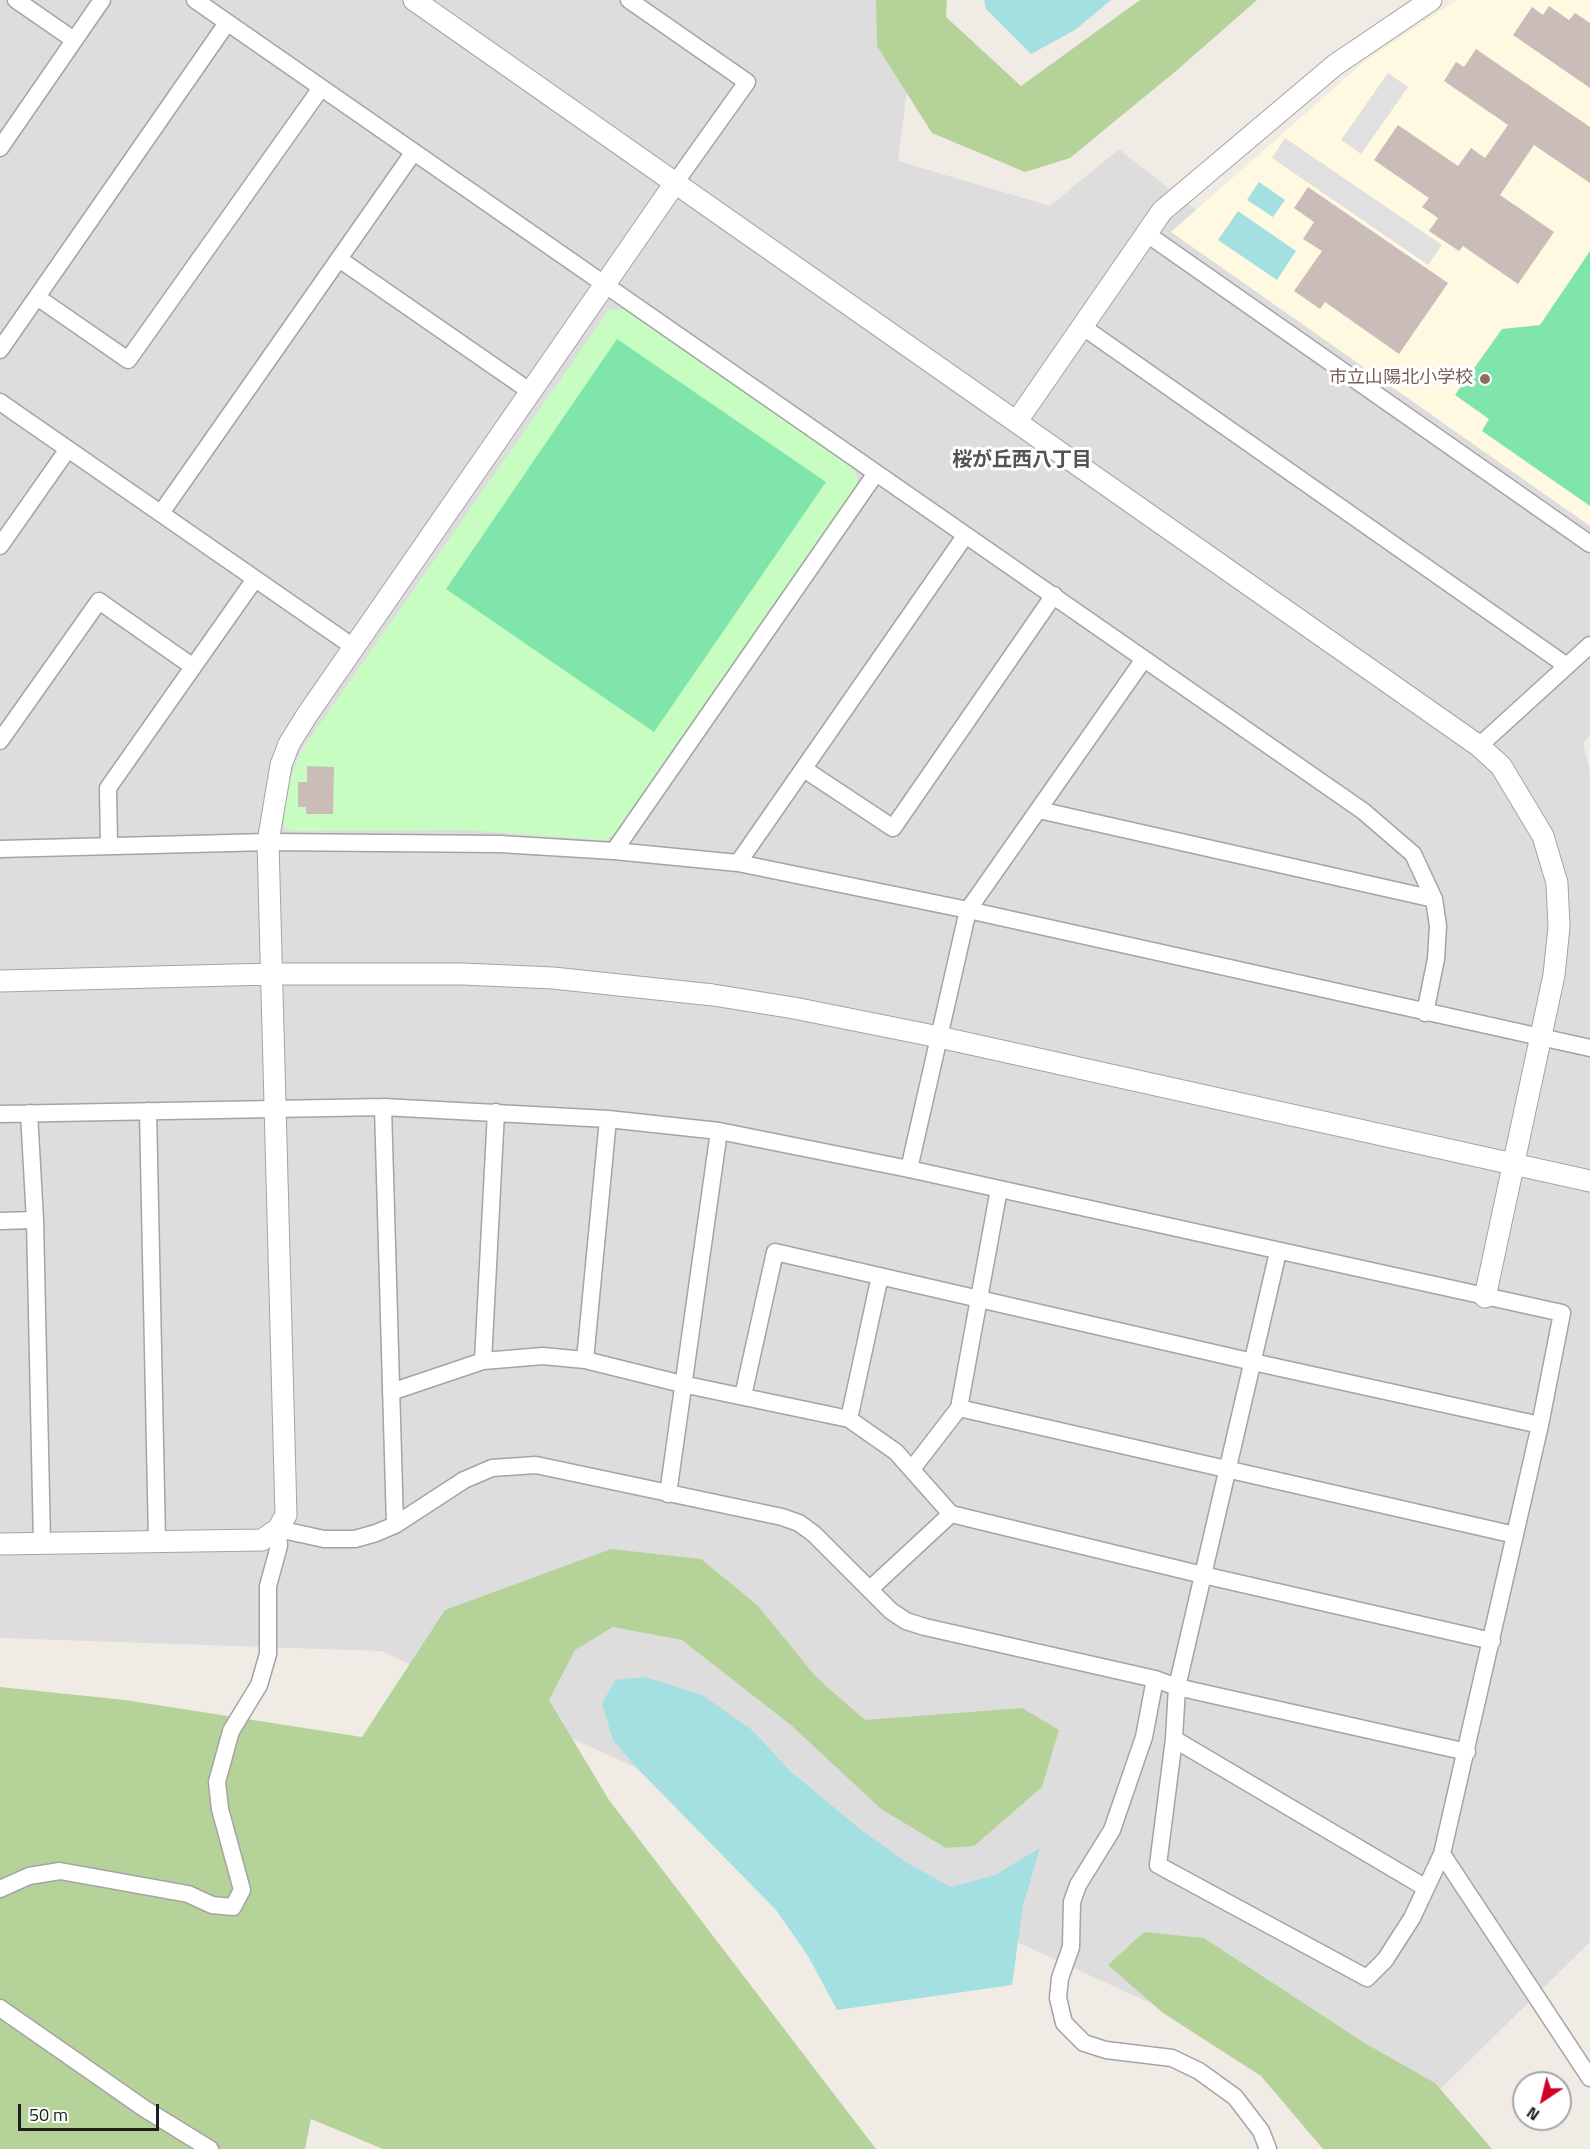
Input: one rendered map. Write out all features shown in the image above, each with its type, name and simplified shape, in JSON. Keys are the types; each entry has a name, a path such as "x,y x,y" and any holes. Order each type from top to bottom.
{"street":[{"path":"16,0 74,40"},
{"path":"0,148 102,0"},
{"path":"195,0 1363,811 1413,854 1434,899 1438,926 1436,959 1425,1012"},
{"path":"414,0 1479,746 1501,766 1544,837 1557,883 1559,927 1554,975 1485,1297"},
{"path":"1017,421 1162,211 1321,77 1431,0"},
{"path":"0,1544 262,1540 278,1529 286,1515 268,842 281,765 289,744 747,82 637,2"},
{"path":"0,350 227,23"},
{"path":"37,297 128,360 321,88"},
{"path":"161,513 413,153"},
{"path":"1147,234 1590,544"},
{"path":"339,259 531,392"},
{"path":"1083,327 1567,666"},
{"path":"0,402 355,648"},
{"path":"2,539 68,448"},
{"path":"614,851 876,473"},
{"path":"738,863 965,536"},
{"path":"109,846 108,788 255,579"},
{"path":"804,769 892,828 1054,596"},
{"path":"0,741 99,601 192,666"},
{"path":"1479,746 1590,645"},
{"path":"909,1169 968,910 1040,810 1143,659"},
{"path":"1040,810 1434,899"},
{"path":"0,849 268,842 500,844 614,851 738,863 968,910 1590,1048"},
{"path":"0,981 272,974 463,974 553,978 713,994 939,1037 1590,1181"},
{"path":"383,1107 395,1525"},
{"path":"0,1114 383,1107 608,1119 719,1131 909,1169 1562,1313 1540,1425 1442,1854 1412,1918 1390,1951 1367,1978 1158,1865 1174,1739 1177,1688 1278,1252"},
{"path":"148,1111 157,1540"},
{"path":"483,1361 496,1112"},
{"path":"28,1113 35,1220 42,1543"},
{"path":"585,1360 608,1119"},
{"path":"668,1494 719,1131"},
{"path":"912,1469 959,1408 999,1189"},
{"path":"0,1221 35,1220"},
{"path":"743,1396 775,1252 1253,1362 1540,1425"},
{"path":"849,1419 880,1276"},
{"path":"391,1392 483,1361 543,1356 585,1360 682,1384 849,1419 896,1452 951,1514 1492,1641"},
{"path":"959,1408 1515,1535"},
{"path":"278,1529 324,1539 355,1539 395,1525 464,1480 492,1468 536,1465 612,1479 668,1494 782,1517 799,1523 814,1534 891,1611 906,1621 1155,1679 1177,1688 1467,1752"},
{"path":"870,1589 951,1514"},
{"path":"0,1889 29,1875 60,1871 188,1894 212,1905 233,1906 243,1890 220,1809 217,1782 231,1731 259,1684 268,1654 268,1586 279,1546 278,1529"},
{"path":"1155,1679 1144,1737 1112,1830 1078,1885 1072,1902 1071,1947 1060,1978 1058,1998 1062,2015 1064,2023 1084,2043 1106,2050 1172,2058 1199,2071 1235,2097 1261,2131 1268,2149"},
{"path":"1174,1739 1426,1888"},
{"path":"1442,1854 1590,2078"},
{"path":"0,2008 145,2109 210,2149"}],"shaded area":[{"path":"0,0 919,0 898,161 1050,206 1119,149 1590,521 1590,735 1583,743 1590,771 1590,1942 1408,2121 381,1651 0,1638"},
{"name":"市立山陽北小学校","path":"1457,0 1590,0 1590,526 1171,232 1365,61"},
{"path":"1388,73 1408,87 1361,154 1341,140"},
{"path":"1285,138 1442,245 1428,265 1272,158"}],"green space":[{"path":"876,0 947,0 946,17 1021,86 1140,0 1257,0 1176,71 1070,158 1025,172 932,133 877,46"},
{"path":"1590,251 1590,506 1482,431 1489,419 1455,395 1502,329 1540,325"},
{"path":"626,309 855,468 858,485 617,834 604,840 466,830 295,831 284,828 285,793 301,751 609,310"},
{"path":"617,339 826,482 654,732 446,589"},
{"path":"611,1549 701,1559 758,1606 816,1677 865,1720 1022,1708 1059,1730 1042,1787 974,1846 946,1848 881,1809 792,1726 682,1640 613,1627 575,1650 549,1700 609,1800 876,2149 383,2149 311,2119 305,2149 0,2149 0,1687 125,1700 362,1737 445,1610"},
{"path":"1144,1932 1204,1938 1363,2042 1435,2083 1492,2149 1323,2149 1261,2076 1163,2013 1108,1965"}],"water":[{"path":"984,0 1111,0 1075,30 1031,54 986,9"},
{"path":"1259,182 1285,200 1273,217 1247,200"},
{"path":"1238,211 1296,251 1277,280 1218,240"},
{"path":"645,1677 702,1695 752,1730 790,1771 860,1829 907,1863 951,1887 995,1875 1040,1848 1023,1905 1012,1985 837,2010 808,1956 776,1910 635,1766 613,1740 602,1704 615,1680"}],"building":[{"path":"1549,6 1569,20 1575,13 1590,23 1590,88 1513,35 1532,7 1543,15"},
{"path":"1476,49 1590,127 1590,183 1534,145 1500,195 1554,232 1518,284 1463,246 1459,251 1429,231 1438,218 1422,207 1429,198 1374,160 1398,125 1458,166 1471,148 1485,158 1508,125 1444,81 1456,62 1464,67"},
{"path":"1308,187 1448,283 1399,354 1325,302 1320,309 1294,291 1322,251 1303,239 1314,222 1294,208"},
{"path":"307,766 334,767 333,814 306,814 306,807 298,807 298,782 307,782"}],"place":[{"name":"市立山陽北小学校","path":"1485,379"}],"district":[{"name":"桜が丘西八丁目","path":"1022,461"}]}
